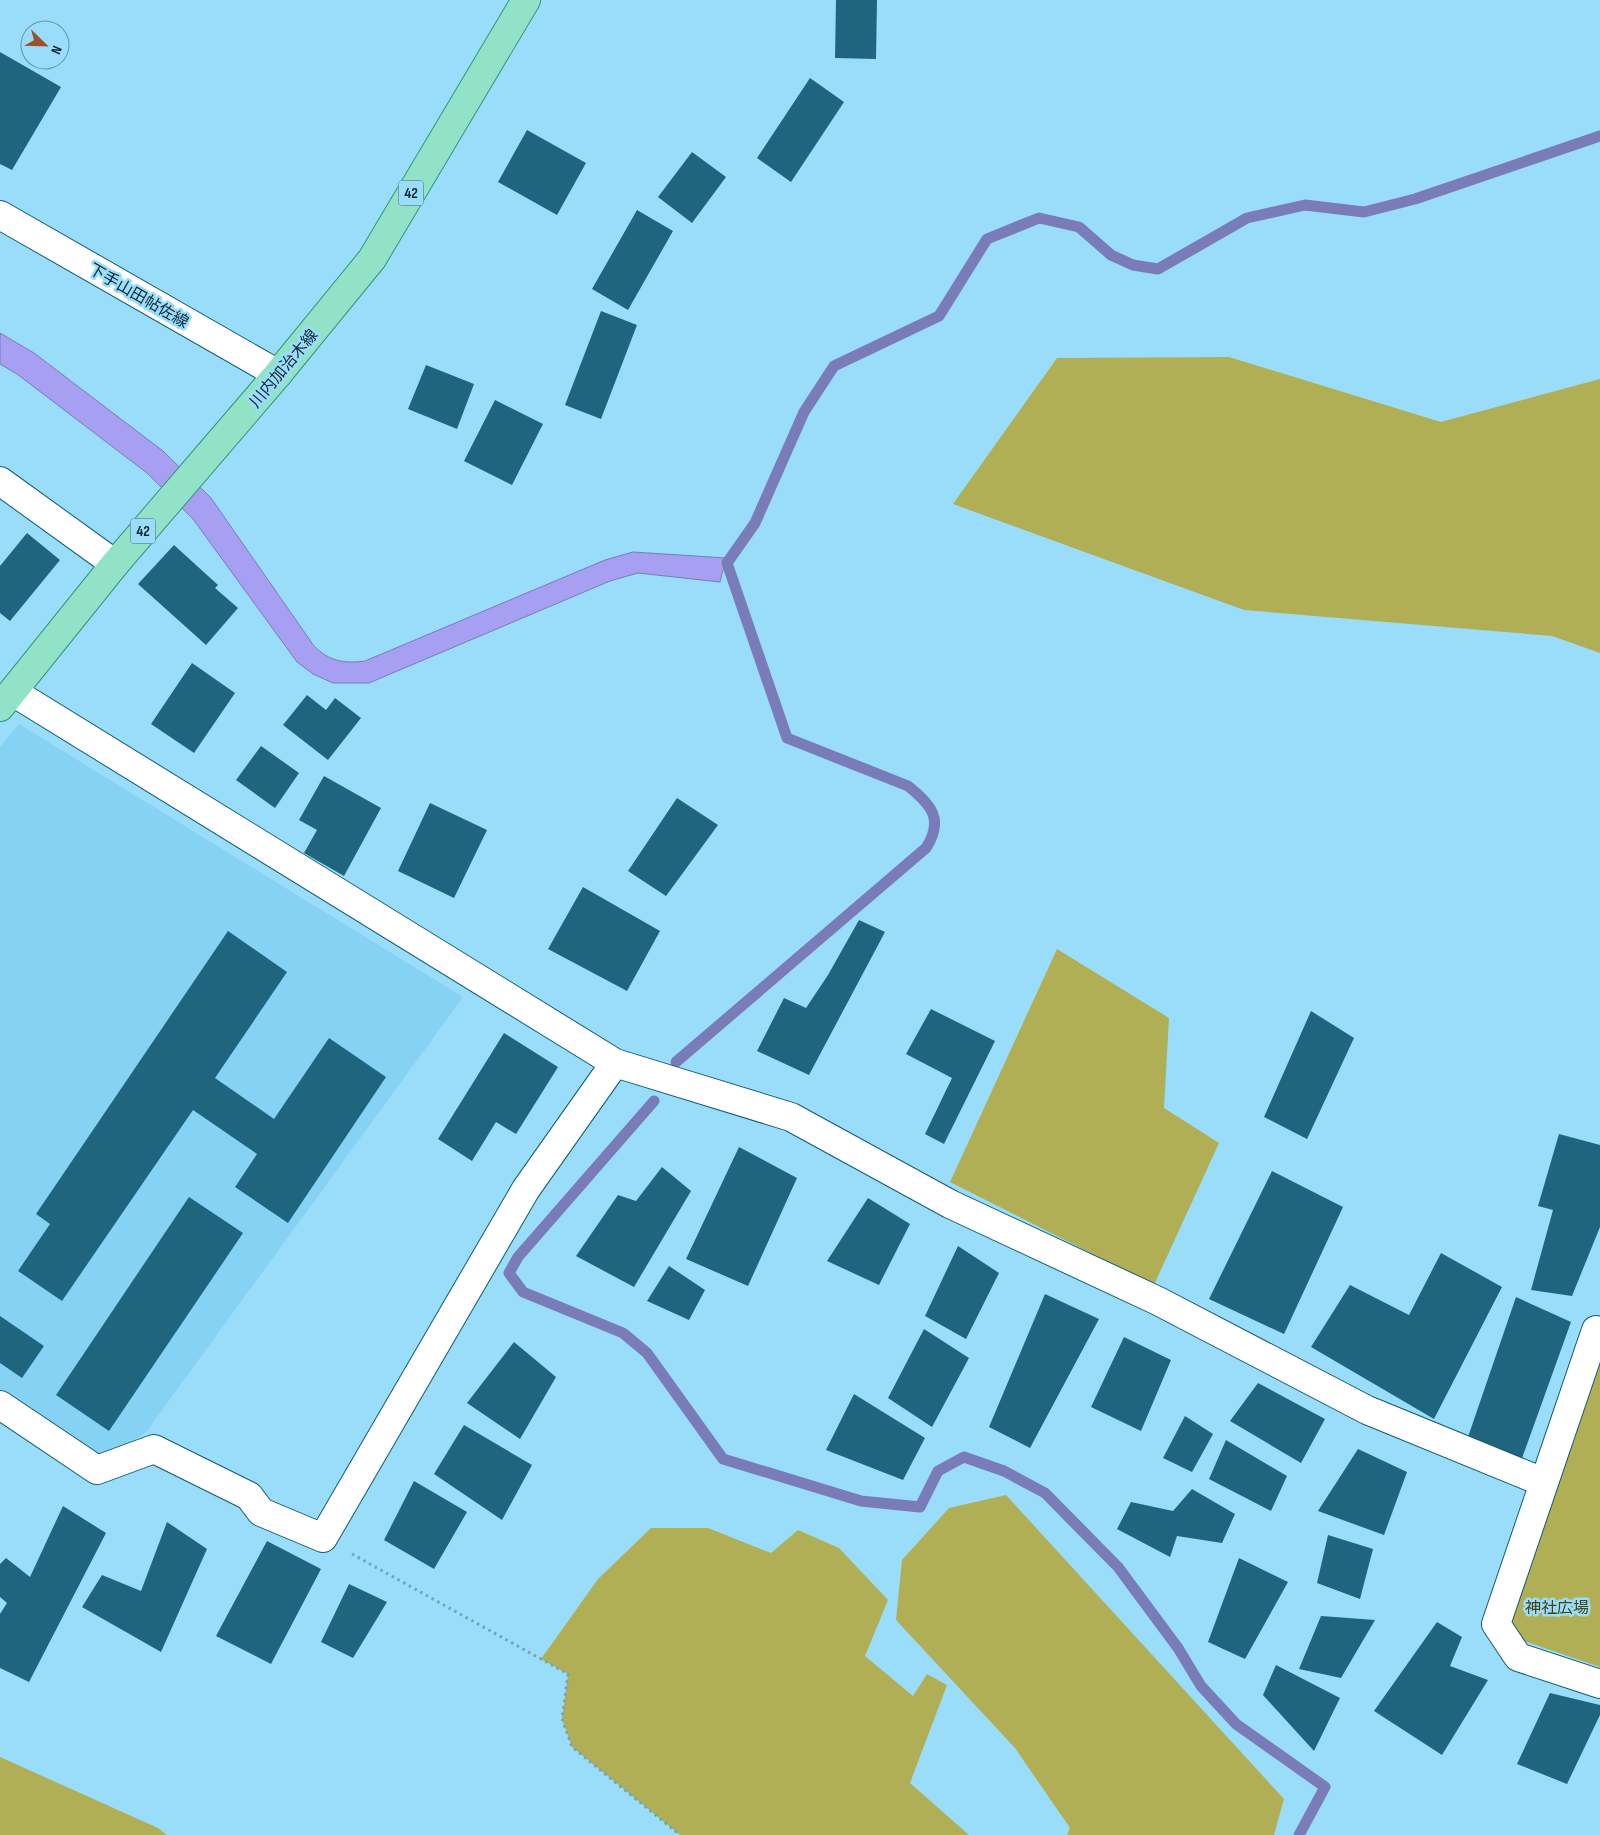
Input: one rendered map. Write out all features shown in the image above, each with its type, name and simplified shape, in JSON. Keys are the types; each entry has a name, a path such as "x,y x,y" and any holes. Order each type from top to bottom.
{"main road":[{"name":"川内加治木線","path":"6,700 115,564 278,374 372,259 526,0"}],"street":[{"name":"下手山田帖佐線","path":"0,215 278,374"},
{"path":"0,481 115,564"},
{"path":"6,700 615,1063 791,1117 950,1204 1158,1301 1367,1410 1544,1482"},
{"path":"0,1405 97,1470 154,1449 249,1496 261,1512 323,1538 526,1189 615,1063"},
{"path":"1600,1331 1596,1330 1496,1624 1518,1657 1600,1684"}],"path":[{"path":"323,1538 568,1674 562,1719 572,1747 680,1835"}],"shaded area":[{"path":"0,333 34,353 163,451 211,498 314,646 331,658 344,662 365,661 605,560 633,552 726,558 720,582 638,573 610,581 369,683 333,683 313,674 297,662 193,519 147,473 17,374 0,364"},
{"path":"19,724 463,997 146,1432 111,1455 84,1455 0,1394 0,747"}],"green space":[{"path":"1229,357 1441,422 1600,379 1600,653 1552,636 1244,610 953,504 1057,358"},
{"path":"1057,949 1169,1018 1164,1108 1219,1143 1154,1285 950,1182"},
{"name":"神社広場","path":"1600,1357 1600,1667 1521,1640 1509,1614"},
{"path":"1006,1495 1284,1799 1274,1835 1067,1835 1070,1828 1015,1748 896,1620 902,1560 949,1508"},
{"path":"651,1528 708,1528 771,1553 798,1530 839,1548 888,1600 865,1656 913,1696 927,1674 947,1685 910,1783 969,1835 680,1835 572,1747 562,1719 568,1674 541,1659 598,1579"},
{"path":"0,1757 158,1828 167,1835 0,1835"}],"building":[{"path":"836,0 877,0 876,59 835,58"},
{"path":"0,52 20,63 20,70 31,70 61,87 12,170 0,164"},
{"path":"810,78 844,102 791,182 757,158"},
{"path":"527,130 586,163 557,215 498,182"},
{"path":"692,152 726,177 692,223 658,197"},
{"path":"637,210 673,231 628,310 592,289"},
{"path":"601,311 637,325 601,419 565,405"},
{"path":"426,365 474,384 457,429 408,409"},
{"path":"495,400 543,424 512,485 464,461"},
{"path":"27,533 60,560 10,621 0,613 0,566"},
{"path":"174,545 218,585 215,588 238,608 206,645 138,584"},
{"path":"192,663 235,693 194,753 151,724"},
{"path":"307,695 326,710 335,698 361,718 328,760 283,725"},
{"path":"261,746 299,773 275,808 236,780"},
{"path":"324,776 381,808 344,876 304,853 317,830 299,820"},
{"path":"677,798 718,825 666,896 628,871"},
{"path":"430,803 487,830 454,898 398,871"},
{"path":"583,887 660,931 627,991 548,949"},
{"path":"859,920 885,932 809,1075 757,1051 784,998 806,1008 828,975"},
{"path":"228,931 287,972 215,1078 274,1119 329,1038 386,1077 288,1223 235,1187 257,1154 193,1110 62,1301 18,1271 50,1224 36,1214"},
{"path":"931,1009 995,1041 944,1144 925,1134 952,1078 906,1054"},
{"path":"1311,1011 1354,1038 1307,1139 1264,1117"},
{"path":"504,1033 558,1067 516,1134 496,1122 472,1161 438,1139"},
{"path":"1559,1134 1600,1145 1600,1227 1572,1296 1531,1290 1553,1210 1538,1206"},
{"path":"739,1147 797,1178 748,1286 686,1259"},
{"path":"662,1167 691,1191 634,1287 576,1256 618,1195 636,1201"},
{"path":"1272,1171 1343,1207 1284,1334 1209,1299"},
{"path":"189,1197 243,1233 109,1431 56,1395"},
{"path":"868,1198 910,1224 879,1285 827,1261"},
{"path":"958,1246 999,1273 966,1339 925,1316"},
{"path":"1441,1253 1502,1287 1434,1419 1311,1347 1350,1285 1409,1315"},
{"path":"669,1266 705,1290 689,1320 647,1301"},
{"path":"1045,1294 1099,1319 1030,1448 989,1427"},
{"path":"1516,1297 1571,1322 1521,1461 1468,1437"},
{"path":"0,1316 44,1346 22,1378 0,1363"},
{"path":"924,1329 969,1358 932,1427 888,1398"},
{"path":"1124,1337 1171,1360 1141,1431 1091,1407"},
{"path":"514,1342 556,1377 520,1439 467,1403"},
{"path":"1258,1383 1325,1419 1301,1463 1230,1421"},
{"path":"854,1394 925,1438 903,1480 826,1450"},
{"path":"1185,1416 1213,1434 1192,1472 1163,1458"},
{"path":"464,1425 532,1465 502,1520 434,1474"},
{"path":"1226,1440 1287,1476 1271,1511 1209,1479"},
{"path":"1358,1449 1407,1472 1384,1535 1318,1511"},
{"path":"414,1481 467,1512 434,1569 384,1540"},
{"path":"1192,1489 1235,1514 1222,1543 1177,1536 1170,1557 1117,1529 1131,1502 1173,1511"},
{"path":"63,1506 106,1533 29,1682 0,1668 0,1614 7,1603 0,1597 0,1564 6,1558 30,1577"},
{"path":"167,1522 207,1549 161,1652 82,1607 102,1575 141,1591"},
{"path":"1328,1535 1373,1549 1360,1599 1317,1583"},
{"path":"267,1541 321,1569 271,1664 216,1636"},
{"path":"1239,1558 1288,1582 1245,1659 1208,1642"},
{"path":"349,1584 387,1602 353,1658 321,1642"},
{"path":"1321,1616 1375,1620 1341,1678 1299,1669"},
{"path":"1437,1622 1462,1637 1450,1666 1488,1680 1442,1755 1374,1711"},
{"path":"1276,1665 1340,1698 1314,1751 1263,1695"},
{"path":"1550,1693 1600,1705 1600,1715 1567,1784 1517,1764"}],"waterway":[{"path":"676,1062 926,848 934,829 935,821 929,807 908,786 787,738 727,563 755,523 804,412 834,366 939,316 987,239 1039,218 1079,227 1111,255 1133,265 1158,269 1247,218 1305,205 1364,212 1415,199 1600,136"},
{"path":"654,1101 518,1257 509,1273 523,1292 623,1333 647,1353 723,1459 861,1501 920,1507 938,1471 964,1457 1004,1471 1045,1493 1118,1567 1178,1648 1201,1686 1236,1724 1325,1787 1299,1835"}]}
